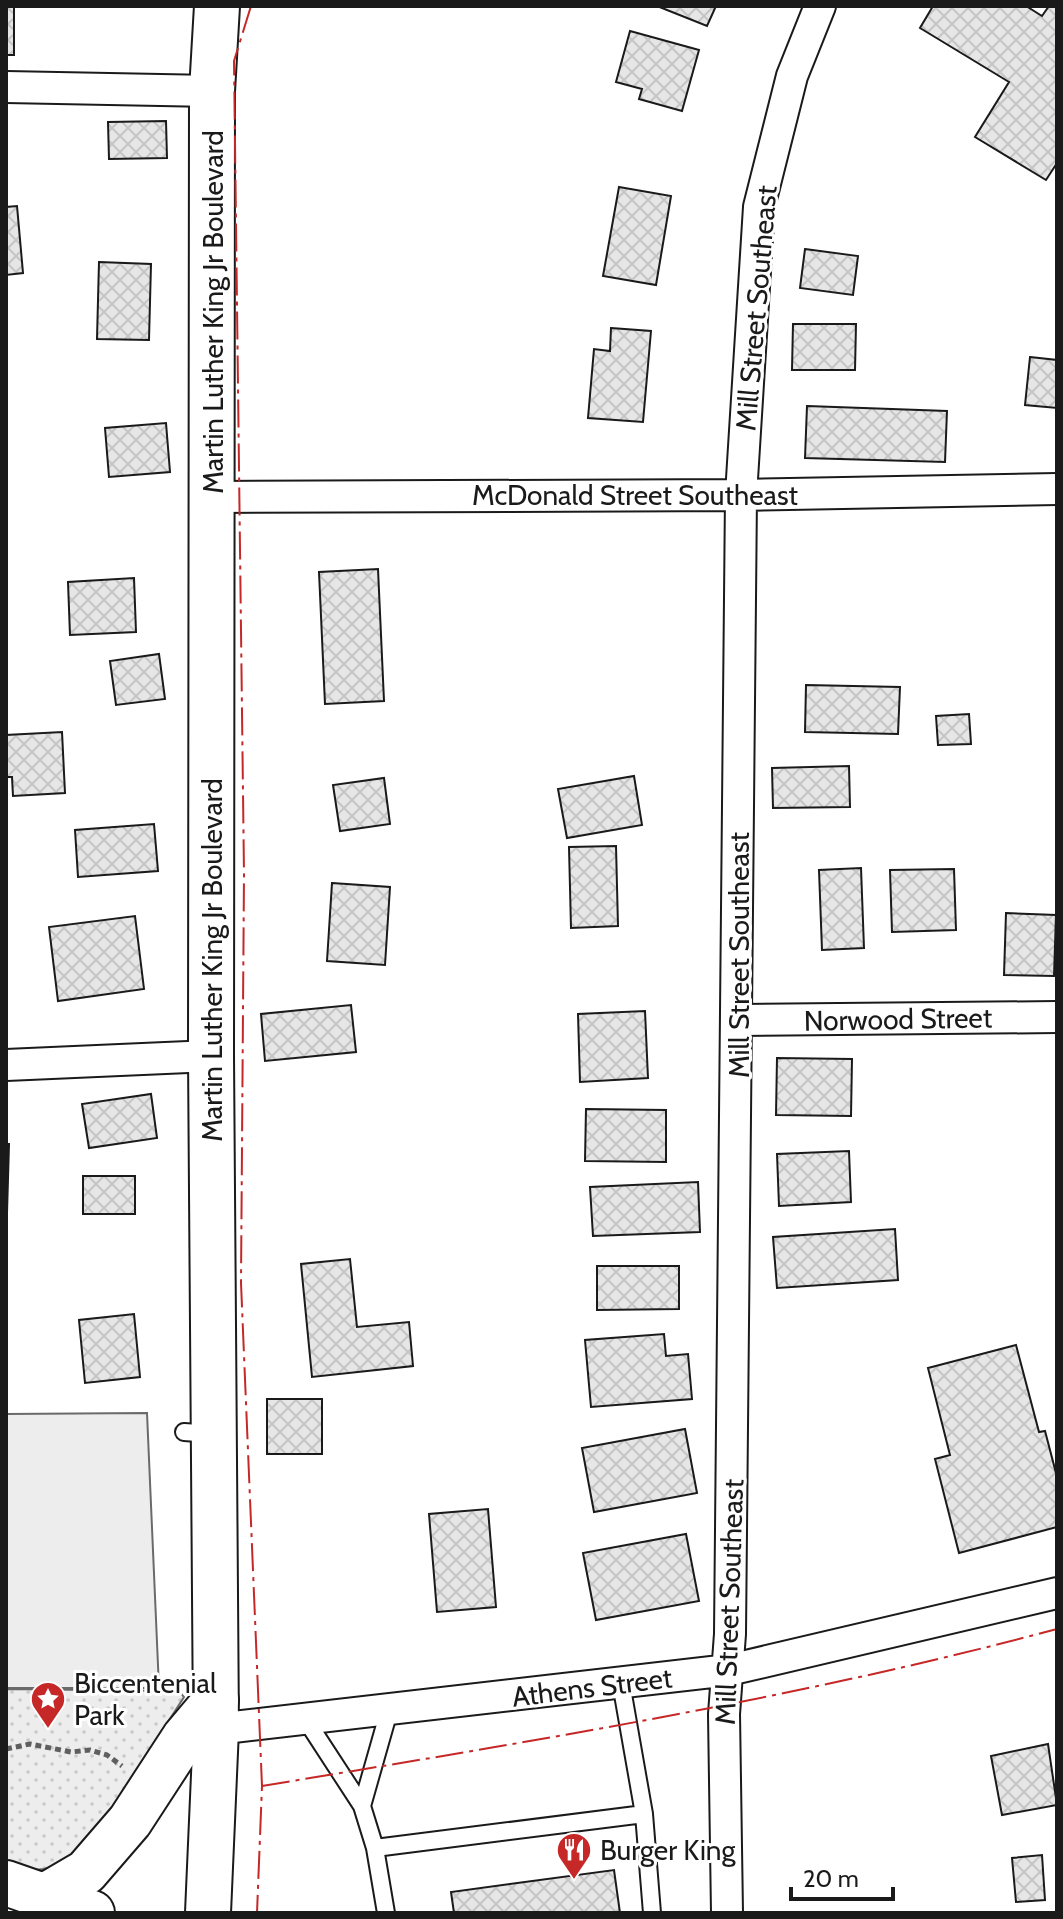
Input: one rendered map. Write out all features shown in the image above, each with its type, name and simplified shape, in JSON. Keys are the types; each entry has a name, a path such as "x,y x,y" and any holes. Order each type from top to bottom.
{"main road":[{"name":"Martin Luther King Jr Boulevard","path":"208,1913 216,1714 199,1433 211,1056 212,91 217,6"},
{"path":"26,1890 86,1872 130,1821 184,1738 216,1714"},
{"path":"26,1890 92,1913"}],"street":[{"name":"Mill Street Southeast","path":"727,1913 724,1714 729,1670 739,1020 741,495 759,207 792,76 820,6"},
{"path":"6,87 212,91"},
{"name":"McDonald Street Southeast","path":"213,497 741,495 1057,489"},
{"name":"Norwood Street","path":"739,1020 1057,1017"},
{"path":"6,1065 211,1056"},
{"name":"Athens Street","path":"216,1714 306,1720 729,1670 1057,1593"}],"lane":[{"path":"621,1683 644,1814 652,1913"},
{"path":"362,1806 389,1711"},
{"path":"306,1720 362,1806 375,1848 386,1913"},
{"path":"375,1848 644,1814"}],"path":[{"path":"6,1749 30,1744 71,1752 90,1750 107,1755 124,1767"}],"shaded area":[{"path":"147,1413 159,1688 6,1688 6,1414"},
{"path":"6,1689 179,1691 184,1697 92,1840 65,1863 44,1869 24,1871 6,1865"}],"building":[{"path":"6,6 14,6 14,55 6,55"},
{"path":"657,6 716,6 707,26"},
{"path":"933,6 1026,6 1042,16 1049,6 1057,6 1057,163 1046,180 975,137 1009,82 920,28"},
{"path":"630,31 699,50 682,111 639,99 642,89 616,82"},
{"path":"166,121 167,158 109,159 108,122"},
{"path":"619,187 671,196 656,285 603,276"},
{"path":"17,206 23,273 6,275 6,207"},
{"path":"805,249 858,256 853,295 800,288"},
{"path":"99,262 151,264 149,340 97,339"},
{"path":"793,324 856,324 855,370 792,370"},
{"path":"611,328 651,331 643,422 588,418 594,349 610,351"},
{"path":"1030,357 1057,360 1057,408 1025,405"},
{"path":"807,406 947,411 945,462 805,458"},
{"path":"166,423 170,472 109,477 105,428"},
{"path":"378,569 384,701 325,704 319,572"},
{"path":"134,578 136,632 70,635 68,582"},
{"path":"159,654 165,699 116,705 110,661"},
{"path":"806,685 900,687 898,734 805,732"},
{"path":"969,714 971,744 938,745 936,716"},
{"path":"62,732 65,793 13,796 12,777 6,777 6,735"},
{"path":"849,766 850,807 773,808 772,768"},
{"path":"634,776 642,825 567,838 558,789"},
{"path":"384,778 390,824 340,831 333,785"},
{"path":"154,824 158,871 78,877 75,830"},
{"path":"616,846 618,926 571,928 569,847"},
{"path":"861,868 864,948 822,950 819,870"},
{"path":"954,869 956,930 892,932 890,870"},
{"path":"332,883 390,887 385,965 327,961"},
{"path":"1006,913 1056,915 1054,976 1004,975"},
{"path":"135,916 144,989 58,1001 49,927"},
{"path":"351,1005 356,1052 265,1061 261,1014"},
{"path":"645,1011 648,1078 580,1082 578,1014"},
{"path":"777,1058 852,1059 851,1116 776,1115"},
{"path":"151,1094 157,1138 89,1148 82,1104"},
{"path":"586,1109 666,1110 666,1162 585,1161"},
{"path":"6,1144 9,1144 7,1213 6,1213"},
{"path":"849,1151 851,1202 779,1206 777,1154"},
{"path":"83,1176 135,1176 135,1214 83,1214"},
{"path":"698,1182 700,1232 593,1236 590,1187"},
{"path":"895,1229 898,1280 777,1288 773,1237"},
{"path":"350,1259 357,1327 409,1322 413,1366 312,1377 301,1264"},
{"path":"597,1266 679,1266 679,1309 597,1310"},
{"path":"134,1314 140,1377 85,1383 79,1320"},
{"path":"664,1334 666,1356 688,1354 692,1399 591,1407 585,1340"},
{"path":"1016,1345 1039,1432 1045,1431 1057,1477 1057,1527 959,1553 935,1459 950,1455 928,1368"},
{"path":"267,1399 322,1399 322,1454 267,1454"},
{"path":"685,1429 697,1493 594,1512 582,1448"},
{"path":"488,1509 496,1607 437,1612 429,1514"},
{"path":"686,1534 699,1601 596,1620 583,1553"},
{"path":"1048,1744 1057,1805 1002,1815 991,1756"},
{"path":"1042,1855 1045,1900 1016,1902 1012,1858"},
{"name":"Burger King","path":"614,1870 620,1913 454,1913 451,1892"}],"power":[{"path":"251,6 234,61 244,874 241,1283 262,1786 257,1913"},
{"path":"262,1786 761,1698 1057,1629"}],"place":[{"name":"Biccentenial Park","path":"48,1730"},
{"name":"Burger King","path":"574,1881"}]}
